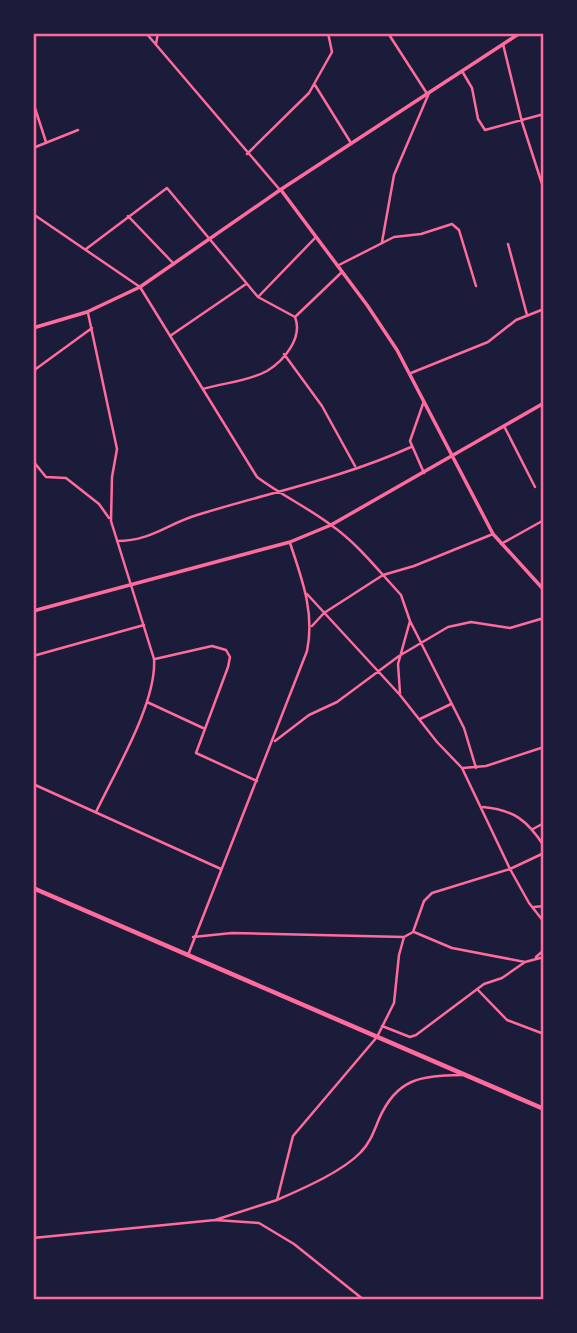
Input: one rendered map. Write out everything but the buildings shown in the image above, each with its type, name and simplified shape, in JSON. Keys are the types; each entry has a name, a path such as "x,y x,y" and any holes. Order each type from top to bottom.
{"main road":[{"path":"33,888 544,1110"}],"street":[{"path":"146,33 280,190 342,272 411,373 493,534 544,590"},
{"path":"156,45 158,33"},
{"path":"247,154 315,85 332,52 328,33"},
{"path":"388,33 429,91"},
{"path":"33,328 87,312 140,287 280,190 520,33"},
{"path":"503,44 522,122 544,190"},
{"path":"462,71 474,94 483,129 493,131 544,114"},
{"path":"315,85 351,143"},
{"path":"382,243 394,175 429,91"},
{"path":"33,102 46,142"},
{"path":"33,148 78,130"},
{"path":"85,250 167,188 211,237 258,297 295,317 299,333 284,354 265,372 203,389"},
{"path":"33,214 140,287 253,472 277,493 331,525 366,555 401,595 410,621 464,728 476,768"},
{"path":"128,216 174,264"},
{"path":"337,266 394,237 421,234 448,224 456,225 476,286"},
{"path":"258,297 316,237"},
{"path":"508,244 527,315"},
{"path":"295,317 342,272"},
{"path":"170,336 246,284"},
{"path":"411,373 488,342 527,315 544,309"},
{"path":"87,312 117,449 111,521 154,659 155,676 147,702 96,812"},
{"path":"33,371 92,328"},
{"path":"284,354 321,406 356,466"},
{"path":"424,400 411,437 411,447 424,473"},
{"path":"33,611 289,542 331,525 544,403"},
{"path":"504,426 536,487"},
{"path":"117,541 147,539 191,517 277,493 411,447"},
{"path":"33,461 46,477 66,478 93,498 111,521"},
{"path":"501,544 544,520"},
{"path":"311,627 324,613 383,575 414,566 493,534"},
{"path":"188,955 307,651 311,627 306,593 289,542"},
{"path":"306,593 400,695 462,768 483,807 510,869 529,904 544,922"},
{"path":"273,743 433,634 461,622 501,628 544,618"},
{"path":"400,695 397,674 399,656 410,621"},
{"path":"33,656 144,625"},
{"path":"154,659 212,646 226,650 230,657 228,667 195,749 198,756 257,781"},
{"path":"147,702 203,728"},
{"path":"419,719 451,704"},
{"path":"462,768 476,768 544,747"},
{"path":"33,784 221,869"},
{"path":"483,807 511,811 533,829 544,846"},
{"path":"533,829 544,823"},
{"path":"193,937 232,933 404,937 413,932 424,901 432,893 510,869 544,852"},
{"path":"534,908 544,906"},
{"path":"413,932 452,948 525,962"},
{"path":"277,1200 293,1136 377,1037 398,992 399,955 404,937"},
{"path":"382,1026 410,1037 416,1035 477,989 508,975 544,950"},
{"path":"536,957 544,957"},
{"path":"477,989 507,1020 544,1034"},
{"path":"215,1220 277,1200 354,1159 370,1141 388,1100 400,1087 428,1076 465,1074"},
{"path":"33,1238 215,1220 248,1221 271,1228 364,1300"}]}
